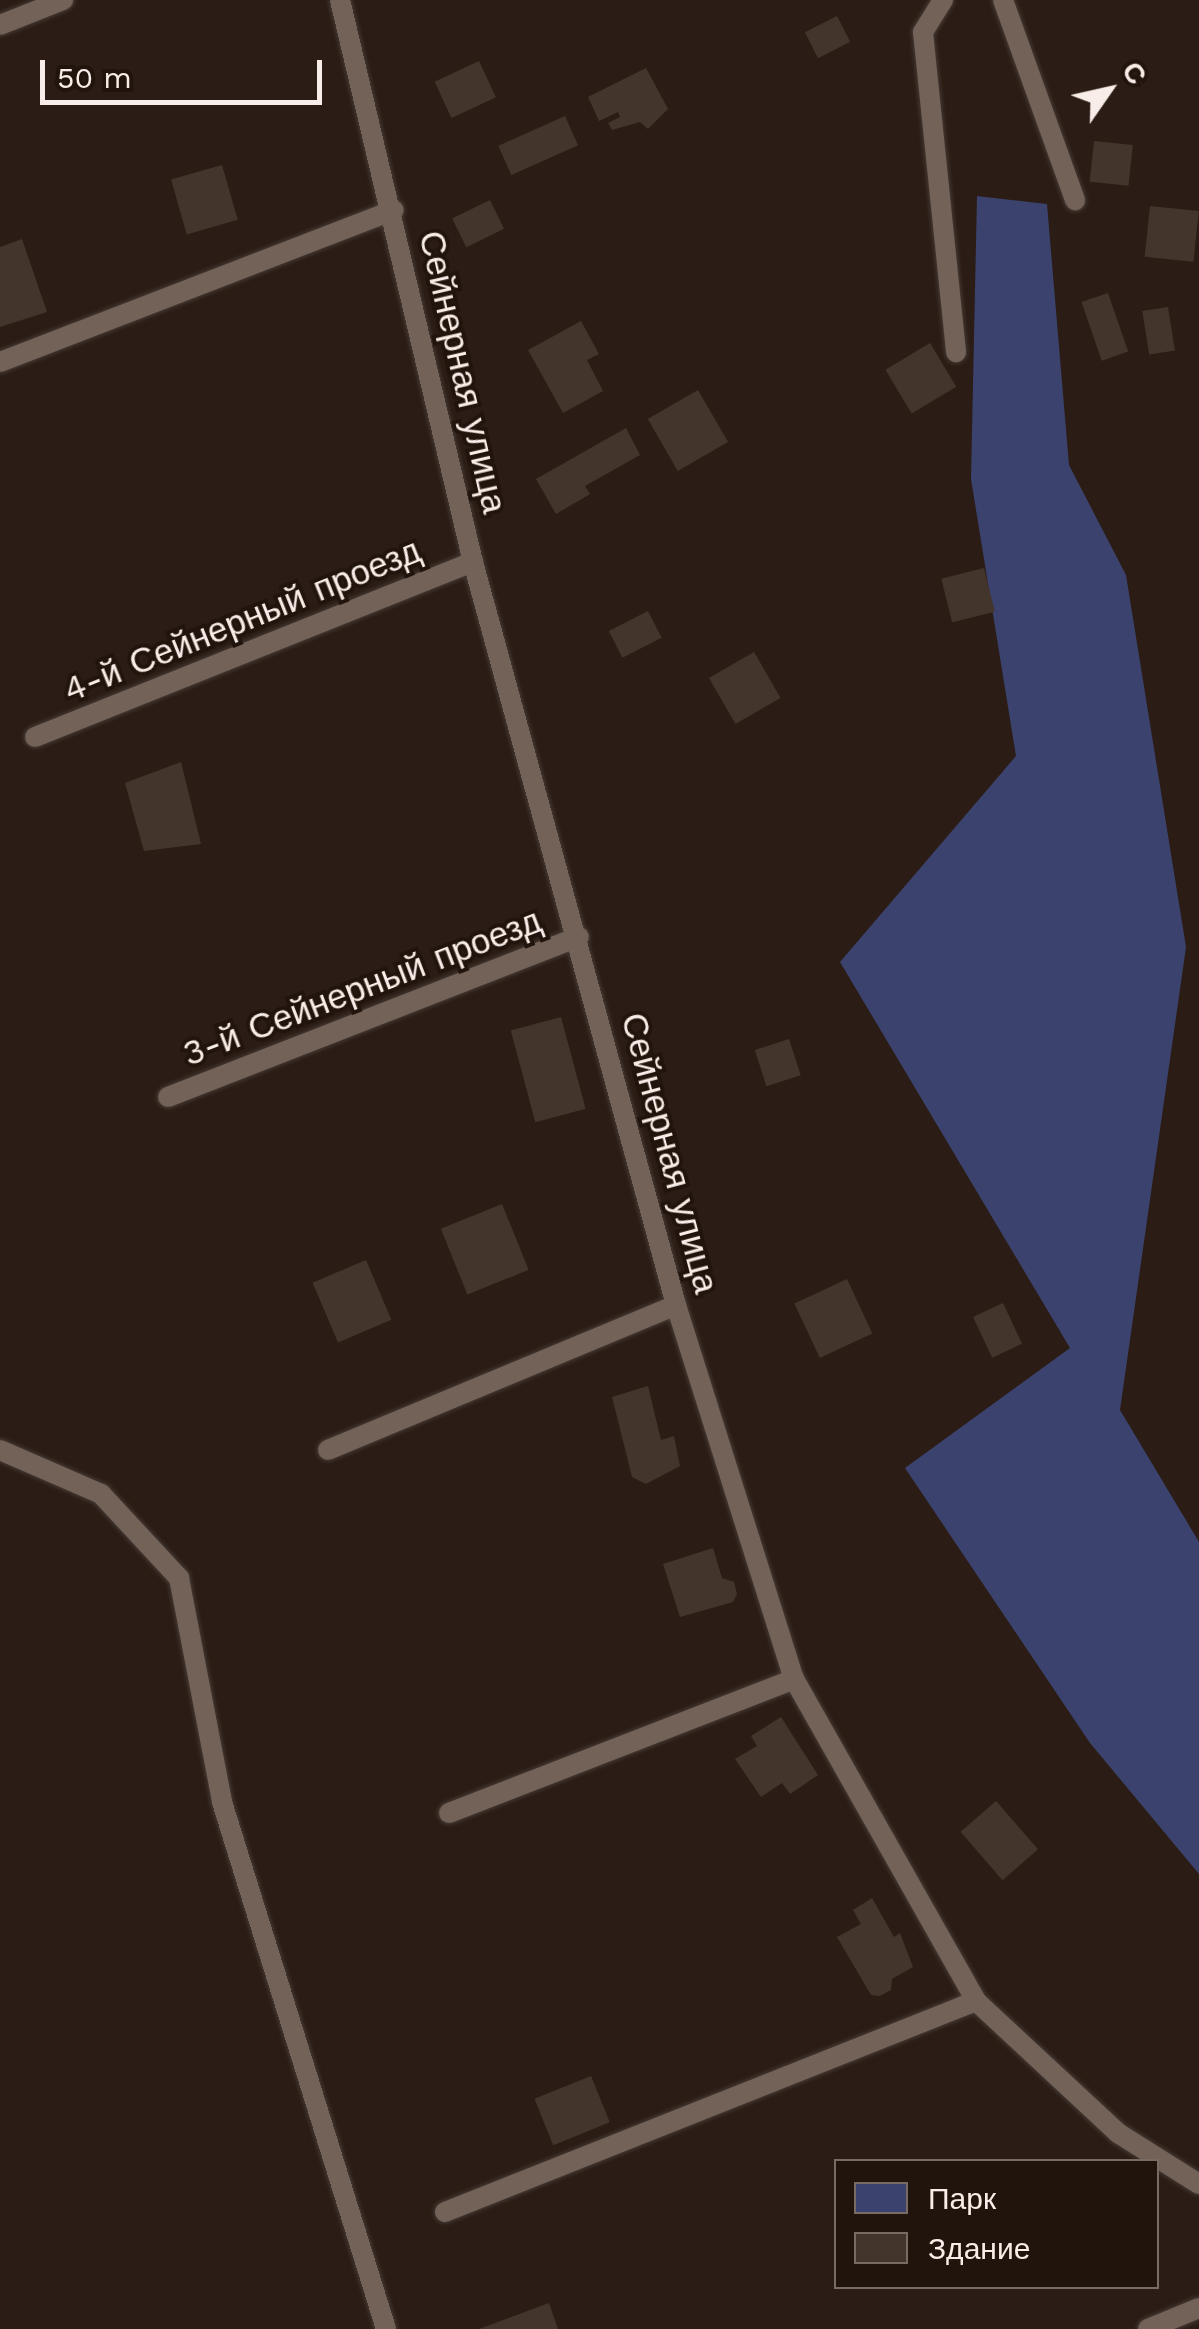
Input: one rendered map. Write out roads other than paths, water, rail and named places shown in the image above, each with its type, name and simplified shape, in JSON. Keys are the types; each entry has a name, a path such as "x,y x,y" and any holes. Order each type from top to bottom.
{"lane":[{"path":"0,25 63,0"},
{"name":"Сейнерная улица","path":"340,0 394,210 472,562 579,937 676,1305 794,1679 976,2002 1118,2133 1199,2184"},
{"path":"943,0 923,32 956,352"},
{"path":"1003,0 1075,200"},
{"path":"0,362 394,210"},
{"name":"4-й Сейнерный проезд","path":"35,737 472,562"},
{"name":"3-й Сейнерный проезд","path":"168,1097 579,937"},
{"path":"328,1450 676,1305"},
{"path":"0,1450 101,1494 179,1578 222,1802 386,2329"},
{"path":"449,1813 794,1679"},
{"path":"445,2212 976,2002"},
{"path":"1148,2329 1199,2308"}]}
